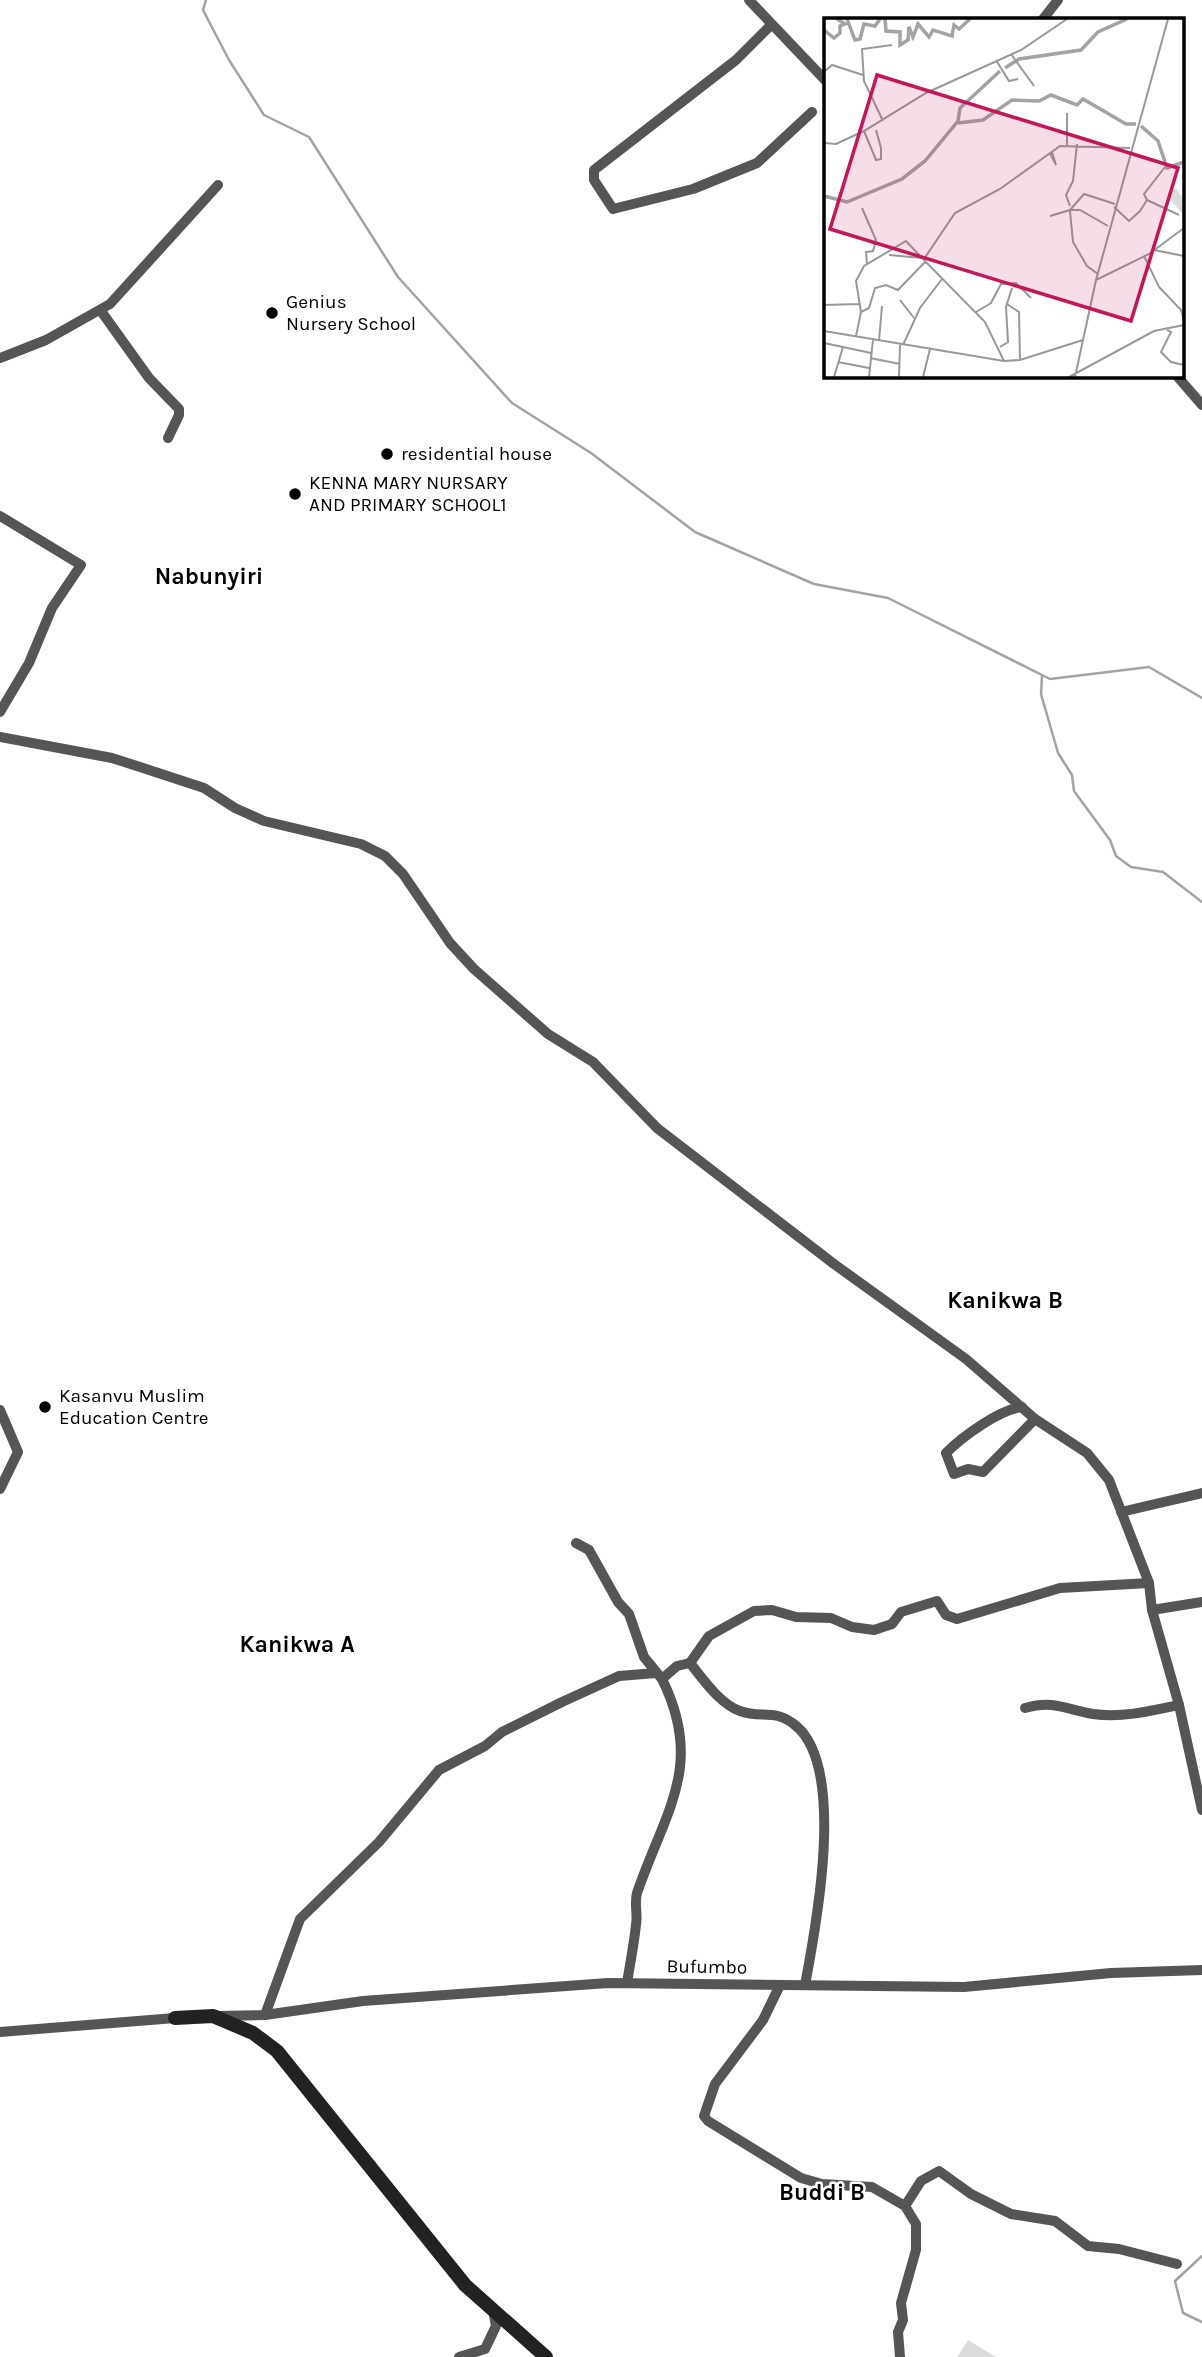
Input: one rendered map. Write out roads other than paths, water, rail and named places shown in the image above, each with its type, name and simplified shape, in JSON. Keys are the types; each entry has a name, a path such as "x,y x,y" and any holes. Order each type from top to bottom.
{"street":[{"path":"749,0 824,79"},
{"path":"1044,18 1058,0"},
{"path":"771,25 736,60 594,170 594,180 613,209 693,188 757,163 812,112"},
{"path":"0,358 46,340 101,311 167,244 218,185"},
{"path":"101,311 149,378 179,409 168,438"},
{"path":"1179,378 1202,405"},
{"path":"0,516 81,565 52,608 29,663 0,712"},
{"path":"0,737 131,764 204,788 234,808 264,821 361,844 385,856 403,874 450,943 474,969 548,1034 593,1062 657,1128 834,1265 966,1359 1035,1419 1073,1443 1097,1464 1109,1480 1149,1583 1152,1610 1179,1705 1202,1810"},
{"path":"1022,1407 1011,1408 974,1428 946,1453 954,1474 968,1469 982,1472 1035,1419"},
{"path":"0,1410 18,1452 0,1489"},
{"path":"1121,1512 1202,1493"},
{"path":"576,1543 589,1550 618,1602 629,1614 644,1657 659,1676 677,1709 682,1748 670,1814 636,1896 636,1924 627,1983"},
{"path":"265,2015 300,1919 379,1842 439,1770 485,1746 502,1732 562,1702 619,1676 659,1676 677,1666 690,1663 709,1636 762,1610 796,1617 831,1618 852,1627 874,1630 892,1623 901,1612 937,1601 946,1615 957,1619 1060,1588 1149,1583"},
{"path":"1152,1610 1202,1602"},
{"path":"690,1663 723,1700 740,1712 779,1714 798,1727 820,1772 825,1860 805,1985"},
{"path":"1025,1708 1042,1703 1064,1704 1095,1714 1138,1715 1179,1705"},
{"name":"Bufumbo","path":"213,2016 265,2015 389,1999 627,1983 964,1987 1175,1969 1202,1970"},
{"path":"780,1985 763,2020 719,2077 704,2116 801,2178 822,2184 872,2188 905,2206 916,2224 916,2250 901,2302 903,2320 898,2332 900,2357"},
{"path":"0,2032 213,2016 253,2034 277,2051 464,2284 547,2357"},
{"path":"905,2206 921,2181 939,2171 971,2194 1011,2214 1055,2221 1088,2246 1119,2249 1177,2264"},
{"path":"459,2357 485,2349 496,2326 493,2309"}],"waterway":[{"path":"206,0 203,10 229,60 264,115 309,137 398,277 512,403 591,453 695,532 814,584 888,598 1050,679 1149,667 1202,698"},
{"path":"1042,676 1041,694 1058,753 1072,775 1074,791 1110,840 1116,856 1131,867 1163,872 1202,902"},
{"path":"1202,2256 1175,2281 1183,2313 1202,2322"}],"place":[{"name":"Genius Nursery School","path":"272,313"},
{"name":"residential house","path":"387,454"},
{"name":"KENNA MARY NURSARY AND PRIMARY SCHOOL1","path":"295,494"},
{"name":"Kasanvu Muslim Education Centre","path":"45,1407"}],"district":[{"name":"Nabunyiri","path":"209,576"},
{"name":"Kanikwa B","path":"1005,1300"},
{"name":"Kanikwa A","path":"297,1644"},
{"name":"Buddi B","path":"822,2192"}]}
